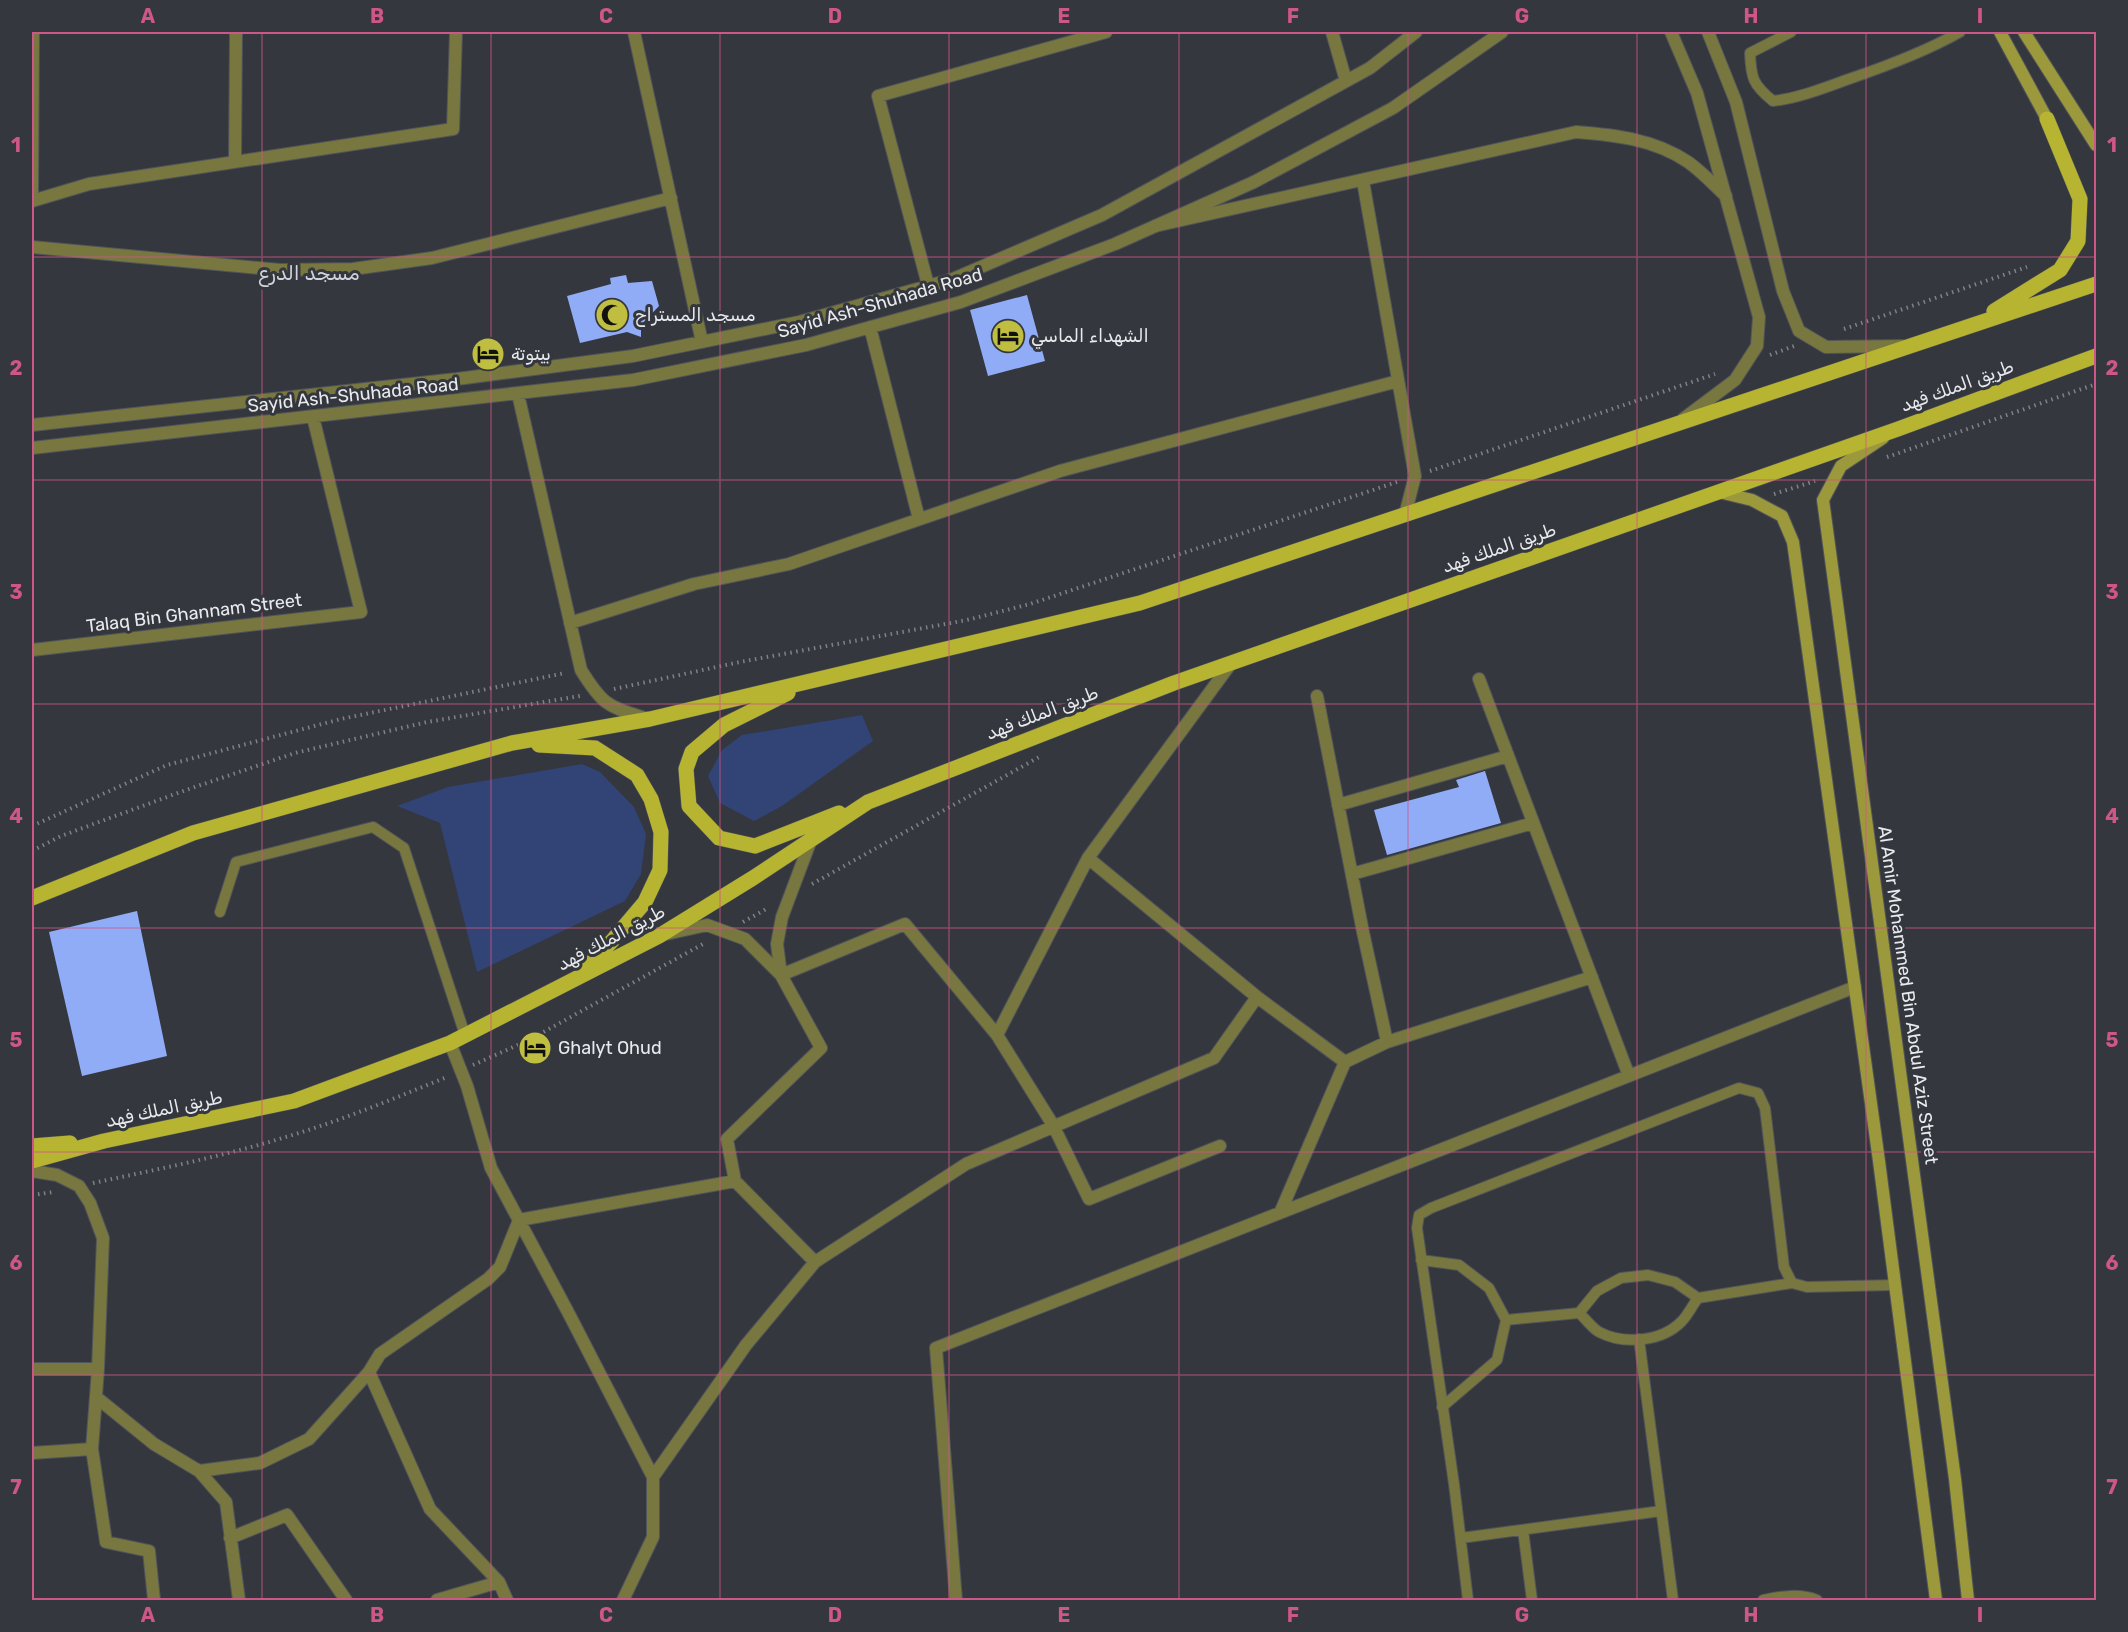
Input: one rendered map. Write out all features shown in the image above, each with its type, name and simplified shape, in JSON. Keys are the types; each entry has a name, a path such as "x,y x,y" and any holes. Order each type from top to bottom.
{"main road":[{"path":"1964,328 2061,270 2078,241 2080,199 2047,119 2000,32"},
{"path":"2024,32 2097,145"},
{"path":"34,897 193,833 512,743 650,719 1140,603 2097,284"},
{"name":"طريق الملك فهد","path":"32,1161 104,1141 294,1101 450,1043 659,936 753,878 868,802 1174,683 2094,358"},
{"name":"Al Amir Mohammed Bin Abdul Aziz Street","path":"1898,429 1841,466 1823,500 1950,1444 1968,1600"},
{"path":"1719,492 1754,501 1782,516 1793,542 1855,987 1936,1600"},
{"path":"812,681 724,725 692,752 686,769 689,806 719,838 755,846 868,802"},
{"path":"512,743 595,748 637,775 651,798 661,832 660,870 645,902 612,941 573,980"},
{"path":"32,1146 104,1141"}],"street":[{"path":"33,32 32,201 89,184 453,129 456,32"},
{"path":"235,162 236,32"},
{"path":"634,32 702,342"},
{"path":"928,285 878,96 1106,32"},
{"path":"1332,32 1346,81"},
{"name":"Sayid Ash-Shuhada Road","path":"32,426 457,379 633,356 800,322 952,279 1102,215 1370,68 1416,32"},
{"name":"Sayid Ash-Shuhada Road","path":"32,448 633,380 806,345 961,302 1115,244 1254,182 1393,108 1502,32"},
{"path":"1671,32 1697,93 1759,317 1756,346 1735,380 1676,424"},
{"path":"1708,32 1736,102 1783,291 1799,331 1826,347 1912,345"},
{"path":"1155,226 1576,132 1621,136 1656,145 1688,162 1726,196"},
{"path":"1363,181 1415,476 1405,514"},
{"path":"32,247 280,270 353,269 432,258 670,198"},
{"path":"870,327 919,519"},
{"path":"570,623 694,584 789,564 1060,471 1398,381"},
{"path":"518,394 581,670 595,694 609,706 650,719"},
{"name":"Talaq Bin Ghannam Street","path":"32,650 362,612 313,417"},
{"path":"997,1035 1088,858 1232,662"},
{"path":"1479,680 1629,1076"},
{"path":"1317,696 1387,1042"},
{"path":"1338,805 1508,756"},
{"path":"1352,874 1533,823"},
{"path":"781,975 777,944 782,917 811,840"},
{"path":"1088,858 1257,997 1345,1062"},
{"path":"781,975 905,924 997,1035 1053,1125 1089,1199 1220,1146"},
{"path":"659,936 707,925 745,939 781,975 820,1048 727,1139 735,1181 815,1262"},
{"path":"1280,1213 1345,1062 1387,1042 1592,977"},
{"path":"956,1600 936,1348 1855,987"},
{"path":"653,1477 746,1345 815,1262 966,1164 1214,1058 1257,997"},
{"path":"450,1043 467,1086 491,1168 653,1477 653,1537 623,1600"},
{"path":"32,1171 57,1175 79,1186 90,1203 103,1238 98,1370 92,1449 106,1542 149,1551 154,1600"},
{"path":"519,1220 735,1181"},
{"path":"199,1471 260,1463 309,1439 369,1372 380,1354 500,1267 519,1220"},
{"path":"32,1369 98,1370"},
{"path":"369,1372 429,1509 499,1582 507,1600"},
{"path":"96,1397 154,1444 199,1471 226,1502 239,1600"},
{"path":"32,1453 92,1449"},
{"path":"230,1538 287,1515 346,1600"},
{"path":"437,1600 499,1582"}],"lane":[{"path":"1791,32 1750,53 1750,73 1758,89 1773,101 1792,99 1888,65 1960,32"},
{"path":"220,912 236,862 373,827 404,848 465,1035"},
{"path":"1468,1600 1421,1260 1417,1228 1419,1215 1431,1208 1738,1088 1758,1093 1766,1108 1784,1267 1792,1283"},
{"path":"1421,1260 1459,1265 1489,1288 1506,1320 1497,1360 1442,1407"},
{"path":"1506,1320 1579,1312 1597,1291 1621,1278 1648,1275 1675,1282 1698,1298 1792,1283 1807,1287 1895,1285"},
{"path":"1579,1312 1599,1332 1627,1341 1656,1337 1681,1323 1698,1298"},
{"path":"1639,1339 1673,1600"},
{"path":"1461,1539 1661,1511"},
{"path":"1523,1530 1532,1600"},
{"path":"1763,1600 1783,1595 1810,1597 1817,1600"}],"path":[{"path":"32,851 61,836 295,753 427,722 595,694 740,662 967,620 1030,604 1415,476 2037,264"},
{"path":"1882,458 2097,384"},
{"path":"1754,501 1837,474"},
{"path":"32,826 167,765 341,719 581,670"},
{"path":"767,909 1043,755"},
{"path":"485,1060 529,1041 712,939"},
{"path":"32,1195 213,1156 288,1137 363,1112 451,1075"}],"shaded area":[{"path":"862,715 873,741 782,806 754,821 720,803 708,776 722,750 742,735"},
{"path":"582,764 600,772 634,807 646,834 641,874 625,901 477,972 440,823 397,806 448,787"}],"building":[{"name":"مسجد المستراح","path":"626,275 628,283 652,281 659,306 641,325 641,337 627,332 580,343 567,296 611,284 610,278"},
{"name":"الشهداء الماسي","path":"1027,295 1045,361 988,376 970,310"},
{"path":"1485,771 1501,823 1387,855 1374,810 1459,787 1456,780"},
{"path":"137,911 167,1056 82,1076 49,932"}],"place":[{"name":"مسجد المستراح","path":"612,315"},
{"name":"الشهداء الماسي","path":"1008,336"},
{"name":"بيتوتة","path":"488,354"},
{"name":"Ghalyt Ohud","path":"535,1048"}],"district":[{"name":"مسجد الدرع","path":"309,273"}]}
